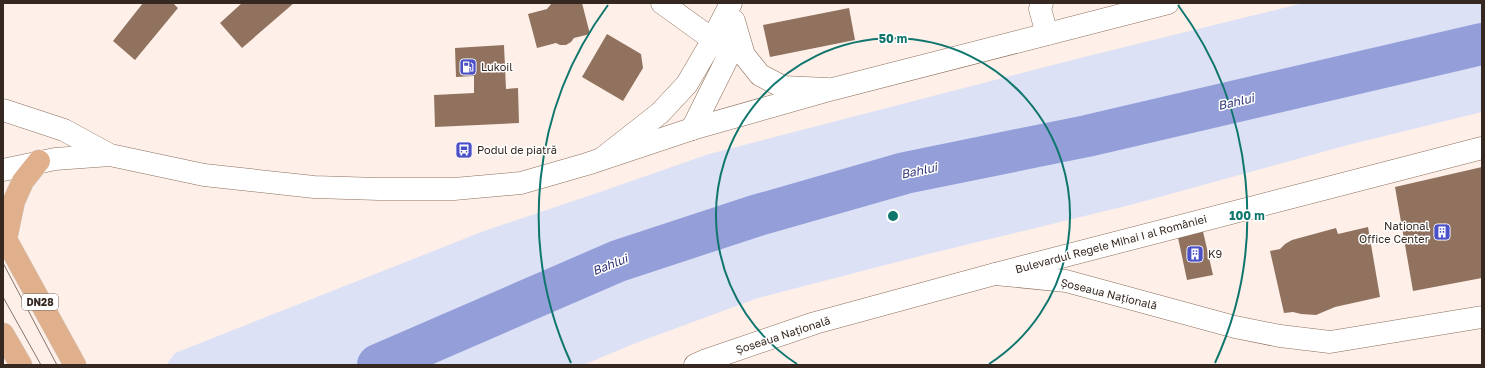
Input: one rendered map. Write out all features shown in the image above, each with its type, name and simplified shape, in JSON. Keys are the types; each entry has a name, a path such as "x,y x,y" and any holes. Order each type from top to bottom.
{"main road":[{"path":"662,3 712,39"},
{"path":"1042,3 1040,9 1047,34"},
{"path":"3,110 64,130 110,155 204,175 314,187 379,189 454,189 521,183 602,159 692,129 833,89 1168,3"},
{"path":"602,159 660,113 687,84 712,39 734,9"},
{"path":"734,9 744,55 760,75 783,87 833,89"},
{"path":"692,129 732,49 734,9"},
{"name":"Bulevardul Regele Mihai I al României","path":"995,274 1482,148"},
{"path":"3,170 39,162 110,155"},
{"path":"4,237 14,201 22,181 39,162"},
{"name":"DN28","path":"4,237 75,365"},
{"name":"Șoseaua Națională","path":"695,365 815,323 995,274 1066,282 1235,327 1280,336 1330,342 1482,317"},
{"path":"3,334 22,365"}],"shaded area":[{"path":"1304,3 1482,3 1482,112 1348,145 1134,204 924,255 758,298 636,343 583,365 166,365 175,353 484,231 709,154 1080,58"}],"building":[{"path":"143,3 173,3 178,8 135,60 113,41"},
{"path":"242,3 294,3 242,48 220,23"},
{"path":"552,3 582,3 590,34 574,38 566,45 556,43 537,48 528,14 547,9"},
{"path":"849,8 855,40 770,57 763,25"},
{"path":"607,34 641,54 643,68 623,101 582,77"},
{"path":"504,45 506,89 518,88 519,123 435,127 434,95 474,93 474,76 456,77 455,48"},
{"name":"National Office Center","path":"1482,167 1482,278 1413,291 1395,187"},
{"name":"K9","path":"1202,227 1213,275 1187,280 1177,233"},
{"path":"1368,227 1380,297 1335,307 1316,315 1293,312 1284,313 1270,251 1280,249 1292,240 1336,228 1338,234"}],"waterway":[{"name":"Bahlui","path":"378,365 618,261 755,216 905,173 1087,136 1482,44"}],"tram line":[{"path":"3,263 57,365"},
{"path":"3,297 41,365"}],"place":[{"name":"Lukoil","path":"468,67"},
{"name":"Podul de piatră","path":"464,150"},
{"name":"National Office Center","path":"1442,232"},
{"name":"K9","path":"1195,254"}]}
